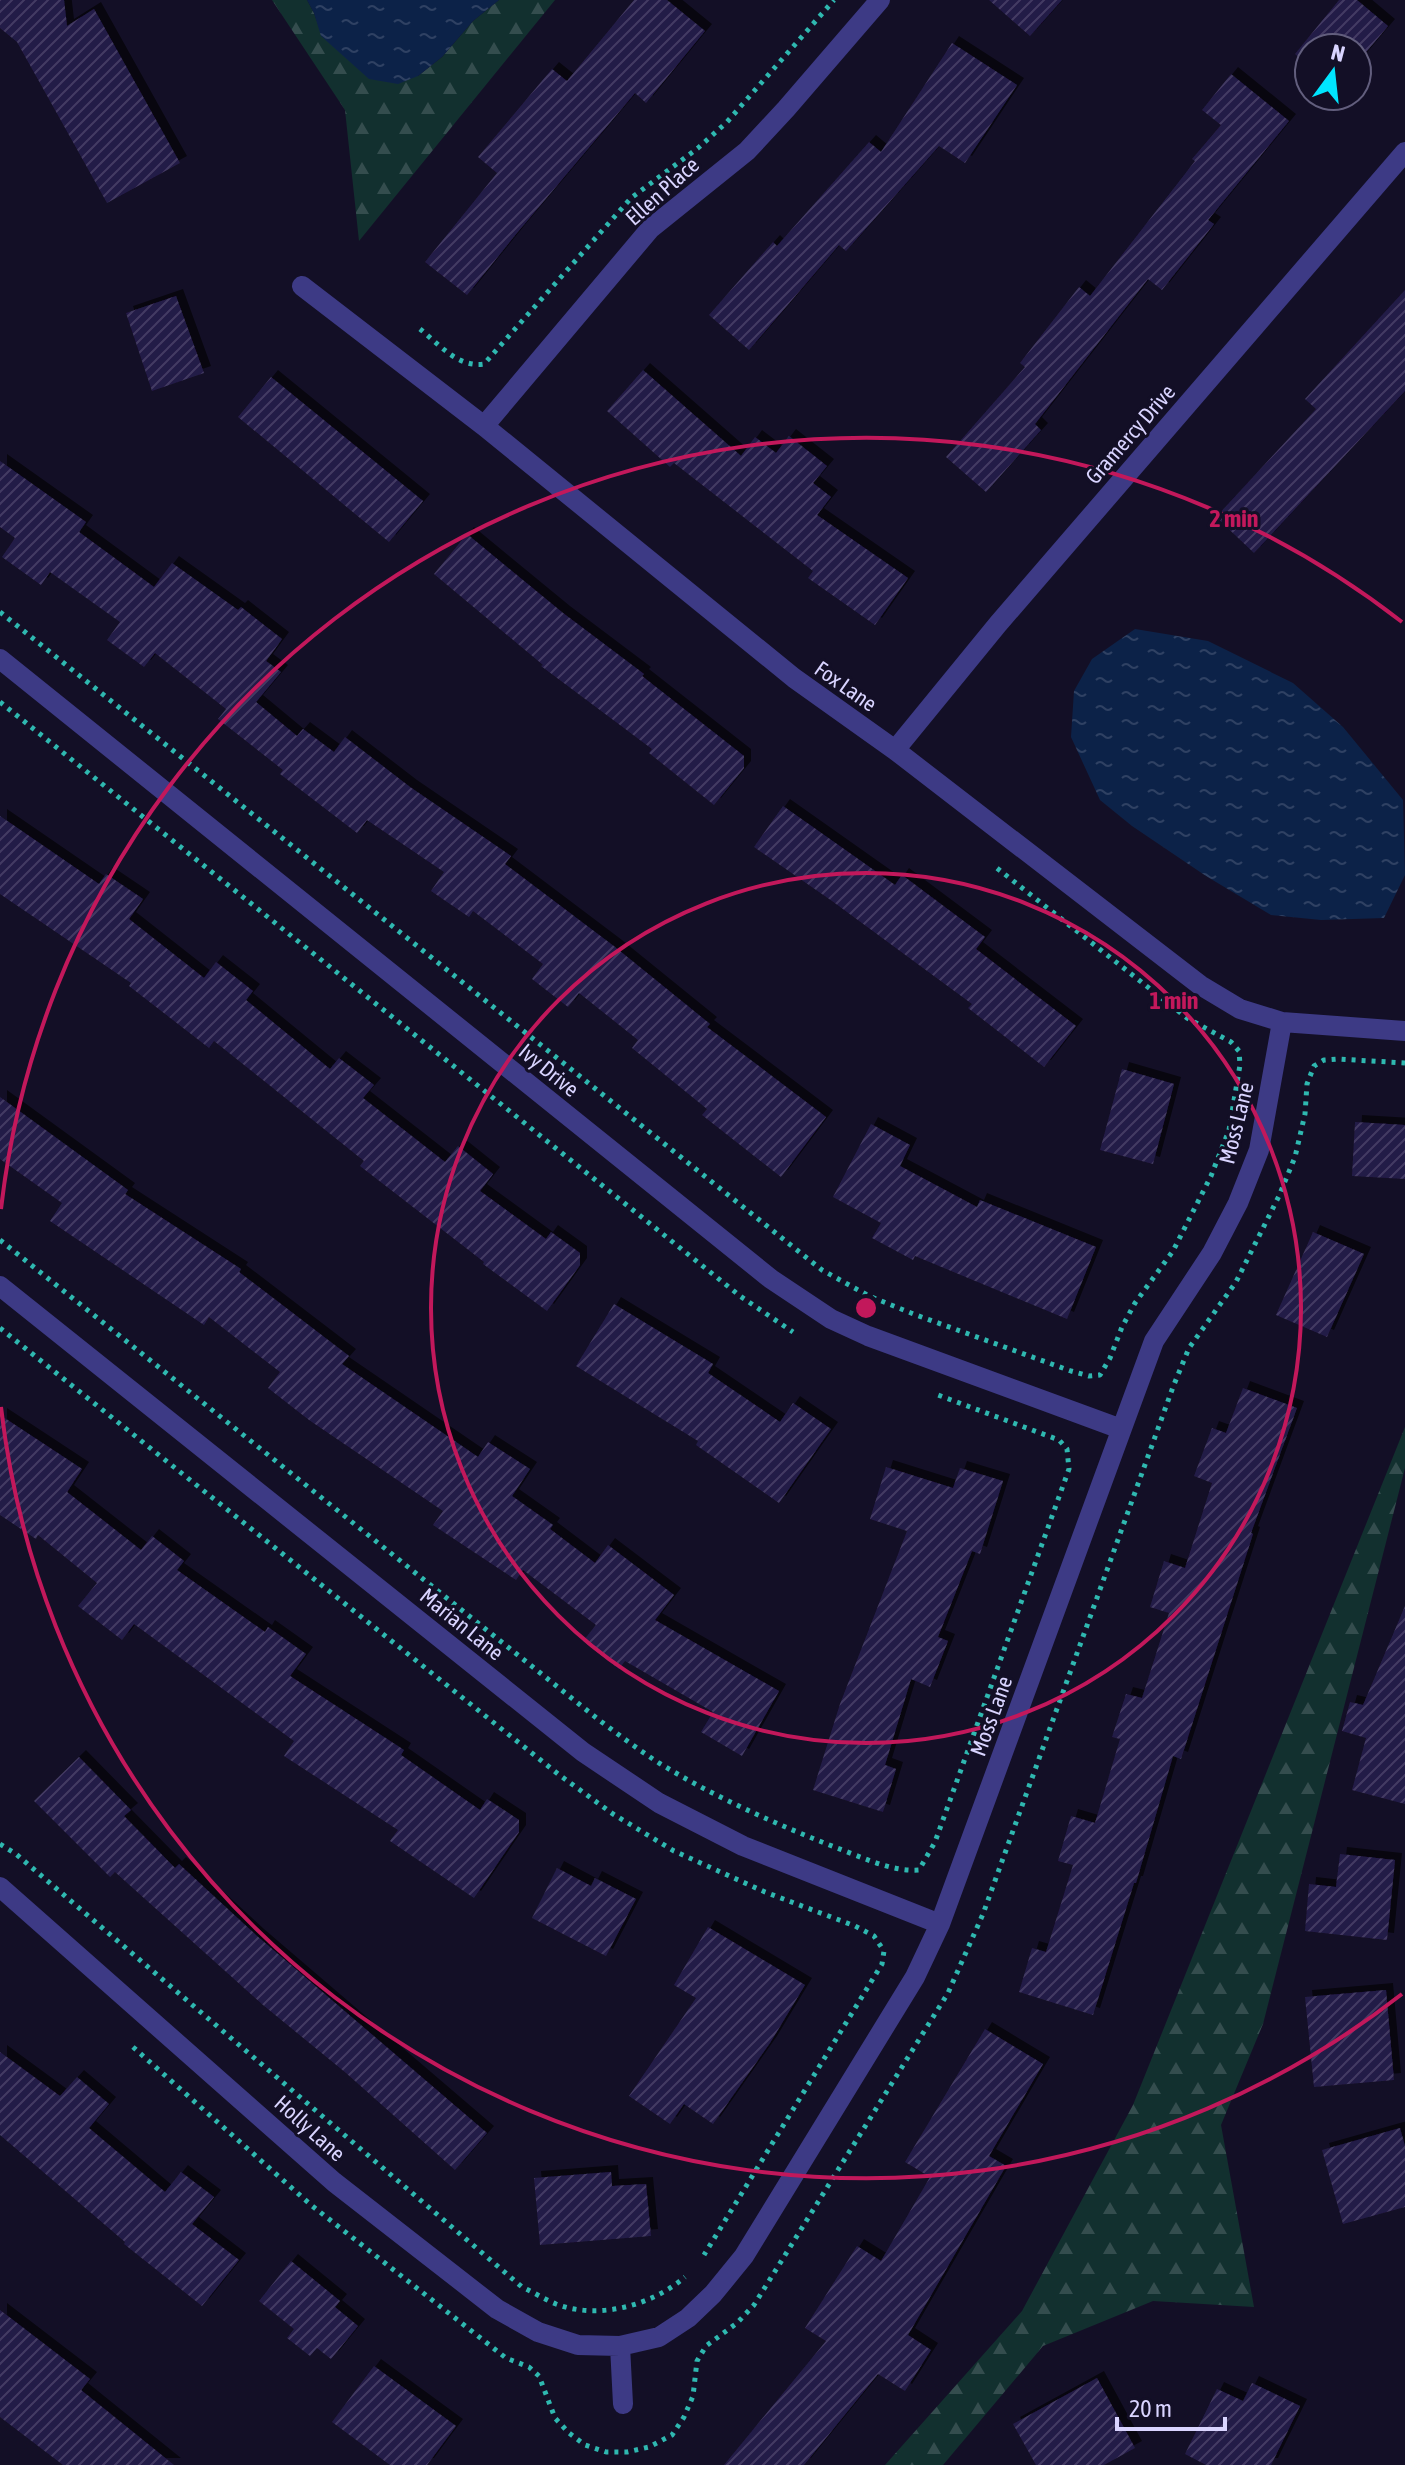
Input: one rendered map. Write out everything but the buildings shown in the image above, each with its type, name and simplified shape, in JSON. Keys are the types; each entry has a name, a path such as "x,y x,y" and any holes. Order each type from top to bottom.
{"street":[{"name":"Ellen Place","path":"484,426 650,229 747,151 880,0"},
{"name":"Gramercy Drive","path":"895,750 998,624 1405,152"},
{"name":"Fox Lane","path":"302,286 484,426 794,678 895,750 1200,985 1240,1009 1282,1022 1405,1031"},
{"name":"Ivy Drive","path":"0,659 771,1279 831,1319 868,1336 1121,1429"},
{"name":"Moss Lane","path":"620,2346 659,2337 688,2318 713,2294 744,2256 915,1977 940,1924 1154,1341 1212,1253 1238,1203 1259,1150 1282,1022"},
{"name":"Marian Lane","path":"0,1286 583,1752 659,1803 743,1846 940,1924"},
{"name":"Holly Lane","path":"0,1887 334,2182 497,2309 538,2332 578,2345 620,2346"},
{"path":"620,2346 623,2404"}],"path":[{"path":"0,612 822,1270 869,1296 916,1315 1071,1371 1089,1376 1100,1375 1135,1303 1173,1251 1211,1176 1229,1130 1240,1065 1239,1051 1231,1042 1187,1018 987,861"},
{"path":"0,702 740,1296 795,1333"},
{"path":"0,1240 599,1720 657,1762 722,1799 792,1830 863,1858 909,1871 919,1870 935,1842 1070,1459 1067,1449 1059,1440 925,1391"},
{"path":"0,1328 558,1774 613,1814 674,1851 874,1936 884,1951 882,1964 699,2261"},
{"path":"0,1844 16,1854 522,2287 558,2305 590,2311 627,2307 668,2291 691,2273"}],"green space":[{"path":"272,0 307,0 322,36 418,76 442,57 473,21 499,0 555,0 359,241 345,110"},
{"path":"1405,1427 1405,1468 1263,2024 1221,2125 1254,2307 1153,2301 1043,2346 943,2465 885,2465 1022,2311 1133,2105"}],"water":[{"path":"307,0 499,0 473,21 442,57 418,76 398,84 369,79 321,36"},
{"path":"1135,629 1208,641 1293,683 1343,727 1403,800 1405,875 1384,918 1321,920 1271,915 1206,876 1132,826 1100,800 1071,737 1074,691 1092,659"}]}
